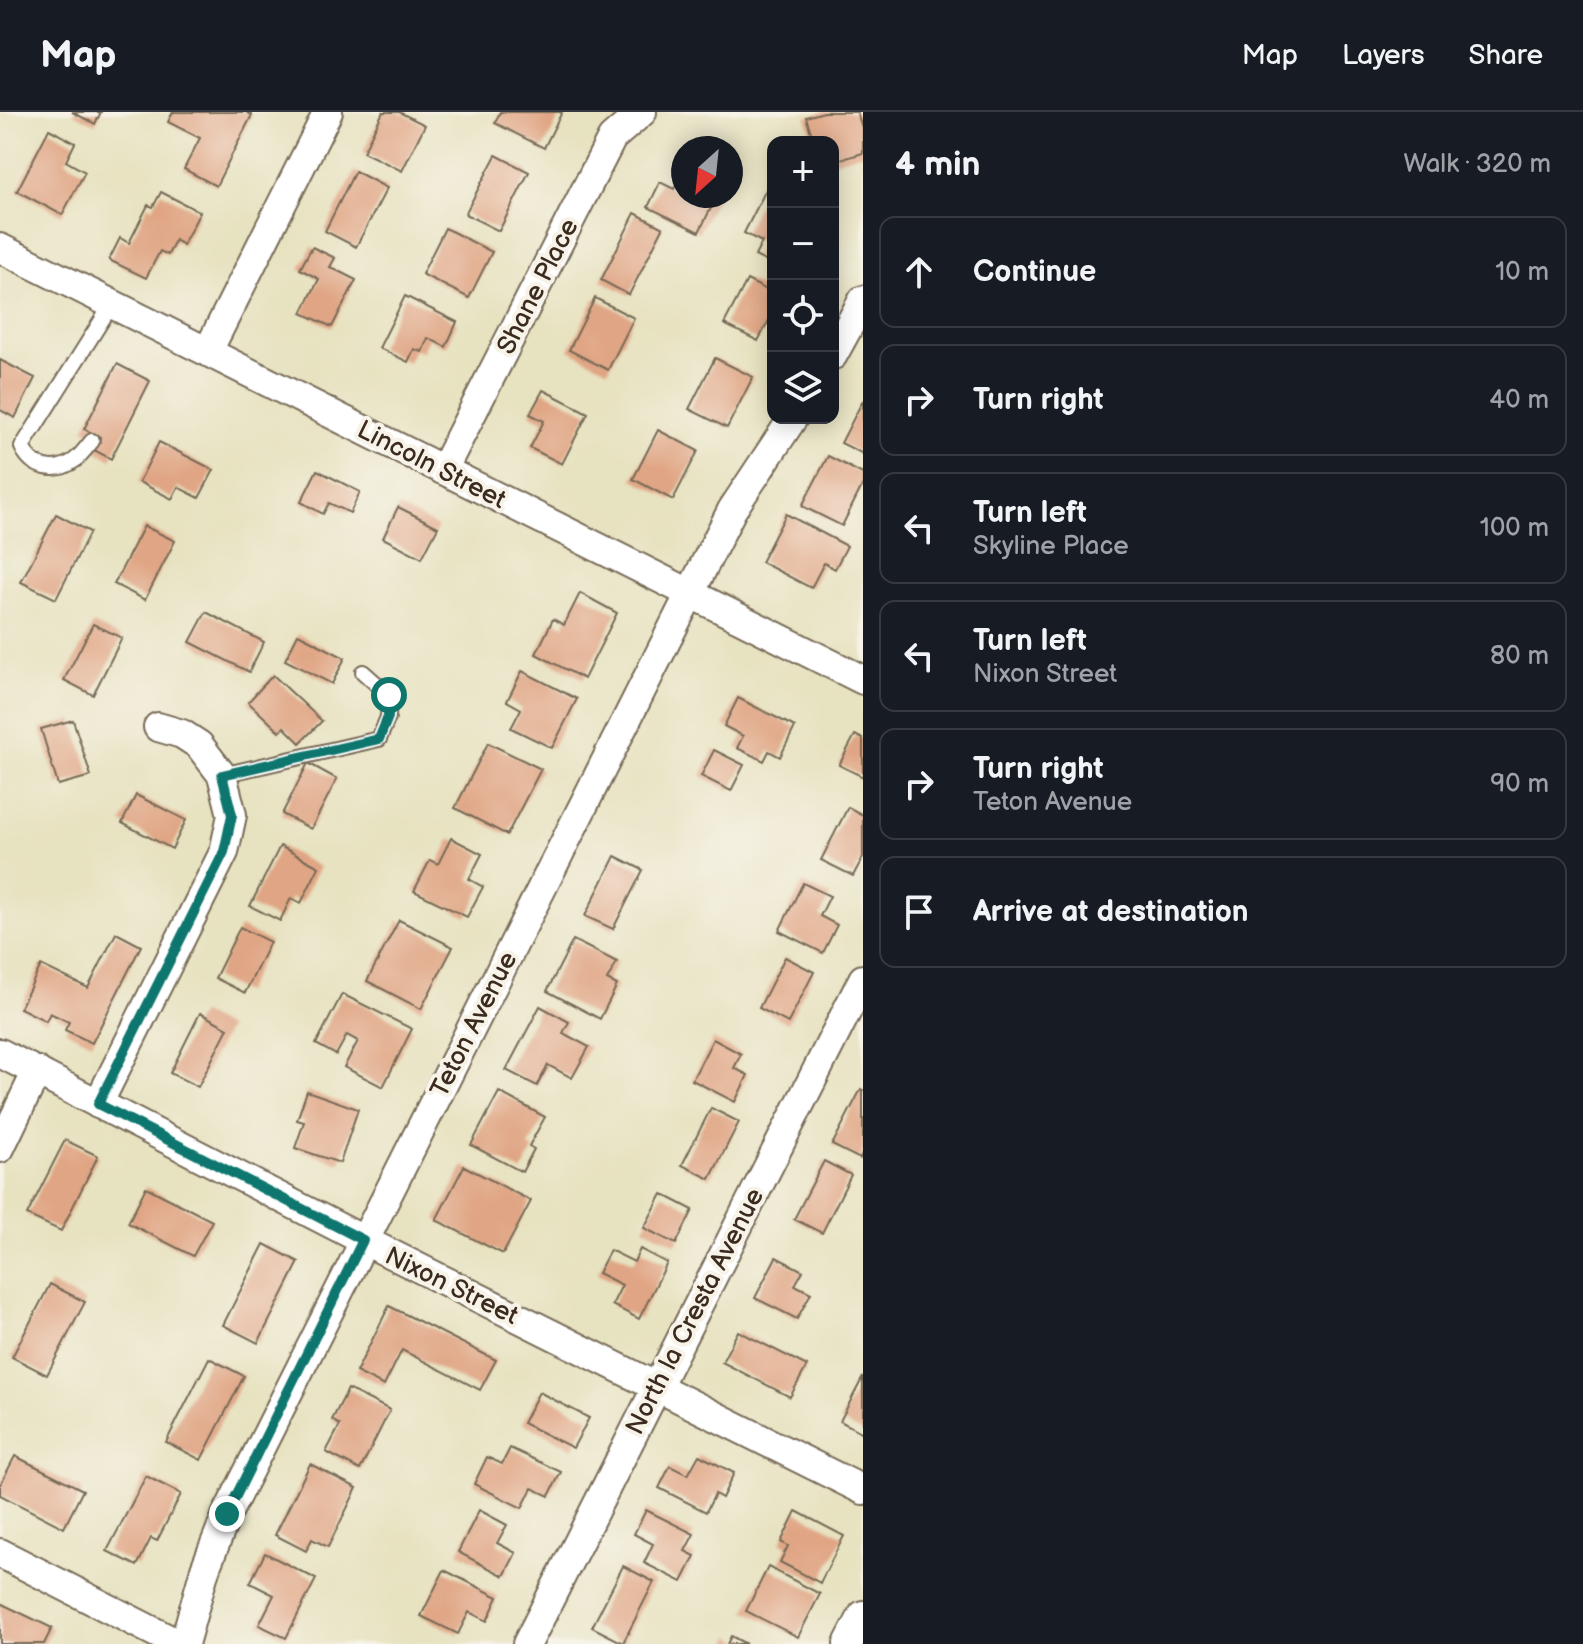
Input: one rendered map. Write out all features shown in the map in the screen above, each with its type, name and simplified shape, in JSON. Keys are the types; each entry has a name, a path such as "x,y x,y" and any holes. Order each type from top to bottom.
{"street":[{"path":"208,351 328,112"},
{"name":"Shane Place","path":"443,470 612,138 642,112"},
{"name":"Lincoln Street","path":"0,248 863,680"},
{"path":"835,352 863,300"},
{"name":"Teton Avenue","path":"184,1644 205,1569 227,1514 732,510 789,424"},
{"path":"98,1104 224,852 232,815 222,775 199,745 182,734 158,727"},
{"name":"North la Cresta Avenue","path":"527,1644 863,979"},
{"name":"Nixon Street","path":"0,1053 363,1240 863,1490"},
{"path":"0,1148 37,1071"},
{"path":"0,1553 178,1644"},
{"path":"848,1644 863,1615"}],"lane":[{"path":"92,441 75,460 58,468 39,467 27,457 22,447 112,304"},
{"path":"222,775 379,739 388,717 389,695 363,672"}],"building":[{"path":"72,112 101,112 95,124"},
{"path":"173,112 246,112 252,115 216,186 184,169 200,138 168,122"},
{"path":"383,112 399,112 425,125 402,171 363,152"},
{"path":"500,112 562,112 544,148 495,123"},
{"path":"824,112 857,112 863,131 863,153 839,160 839,136 812,136 806,117"},
{"path":"49,129 75,143 66,161 85,172 62,215 17,191"},
{"path":"496,155 529,172 499,231 465,214"},
{"path":"355,171 387,188 356,247 325,231"},
{"path":"660,182 671,188 671,208 711,208 699,232 648,207"},
{"path":"767,188 767,262 755,256 762,242 744,233"},
{"path":"161,192 200,212 183,245 175,240 168,255 160,251 146,278 109,260 120,238 129,243 148,205 153,207"},
{"path":"635,213 663,228 629,295 601,280"},
{"path":"445,228 492,252 469,298 422,274"},
{"path":"312,247 335,258 330,267 356,280 332,327 302,313 319,279 300,269"},
{"path":"747,280 767,290 767,324 758,341 724,324"},
{"path":"405,296 457,322 446,347 428,338 422,352 414,349 408,362 379,348"},
{"path":"595,298 634,318 608,370 569,350"},
{"path":"715,358 753,377 727,428 689,409"},
{"path":"0,360 35,378 15,418 0,410"},
{"path":"117,364 150,381 111,459 94,450 100,437 84,429"},
{"path":"543,390 588,413 562,464 530,448 544,421 530,414"},
{"path":"863,400 863,454 841,443"},
{"path":"658,430 698,451 673,500 633,479"},
{"path":"159,442 214,470 199,498 178,487 172,499 139,482"},
{"path":"828,456 863,474 863,484 842,526 802,506"},
{"path":"317,470 360,492 350,513 329,503 323,514 301,502"},
{"path":"398,507 438,527 422,558 383,538"},
{"path":"56,514 90,532 56,599 21,582"},
{"path":"786,514 847,546 835,569 824,563 811,588 761,562"},
{"path":"144,526 175,541 145,600 114,584"},
{"path":"580,593 617,613 584,679 536,654 553,619 564,625"},
{"path":"206,612 264,642 249,672 190,642"},
{"path":"93,624 122,638 93,695 64,680"},
{"path":"298,634 345,658 332,684 285,660"},
{"path":"522,671 577,699 552,748 511,728 521,709 507,701"},
{"path":"273,675 322,721 300,743 284,727 280,732 248,702"},
{"path":"738,698 795,727 780,757 769,751 764,761 737,748 743,736 724,726"},
{"path":"73,720 91,776 58,785 41,729"},
{"path":"855,735 863,739 863,777 839,765"},
{"path":"488,743 541,769 507,835 455,808"},
{"path":"714,750 744,765 731,791 701,776"},
{"path":"308,763 337,779 311,829 282,814"},
{"path":"136,795 186,820 172,849 122,823"},
{"path":"848,807 863,815 863,857 853,876 821,860"},
{"path":"451,838 482,854 469,879 483,887 467,917 414,891 430,860 438,864"},
{"path":"280,846 319,867 301,903 291,898 280,921 250,906"},
{"path":"615,856 643,870 613,929 585,916"},
{"path":"803,883 830,896 820,916 837,925 823,953 779,931"},
{"path":"399,920 453,947 421,1009 367,981"},
{"path":"240,927 270,942 245,993 215,978"},
{"path":"116,933 141,946 92,1043 65,1030 69,1022 50,1013 46,1021 20,1008 41,965 88,988"},
{"path":"573,940 617,962 607,980 617,985 600,1019 547,991"},
{"path":"785,957 814,972 788,1023 759,1008"},
{"path":"342,994 412,1029 383,1087 344,1067 358,1041 347,1035 336,1055 316,1044"},
{"path":"540,1006 569,1022 563,1033 589,1047 572,1078 548,1065 537,1086 506,1070"},
{"path":"200,1013 228,1028 198,1087 170,1073"},
{"path":"713,1039 741,1054 734,1068 748,1075 735,1102 692,1080"},
{"path":"861,1089 863,1152 860,1159 832,1145"},
{"path":"307,1091 358,1109 340,1163 295,1148 304,1122 297,1120"},
{"path":"499,1092 545,1117 529,1146 534,1149 522,1172 471,1145"},
{"path":"711,1108 739,1122 710,1179 682,1165"},
{"path":"65,1140 98,1156 61,1231 27,1215"},
{"path":"824,1161 851,1175 822,1233 794,1219"},
{"path":"464,1166 531,1201 503,1254 436,1220"},
{"path":"146,1187 212,1221 193,1256 128,1223"},
{"path":"662,1194 693,1210 676,1244 644,1228"},
{"path":"264,1244 299,1262 258,1343 223,1325"},
{"path":"640,1249 667,1263 639,1319 612,1305 622,1285 598,1273 610,1250 634,1262"},
{"path":"776,1257 803,1271 795,1285 811,1293 797,1319 755,1298"},
{"path":"50,1284 85,1302 47,1375 12,1357"},
{"path":"389,1306 496,1360 480,1390 402,1350 384,1386 356,1372"},
{"path":"738,1331 807,1366 790,1397 722,1362"},
{"path":"209,1358 244,1376 201,1460 166,1442"},
{"path":"863,1377 863,1433 840,1421"},
{"path":"348,1389 390,1410 360,1470 326,1452 340,1425 332,1420"},
{"path":"539,1392 589,1418 573,1448 523,1423"},
{"path":"510,1448 561,1472 549,1496 532,1488 522,1508 474,1484 487,1457 502,1464"},
{"path":"699,1455 734,1473 722,1498 715,1494 706,1512 659,1488 670,1466 688,1475"},
{"path":"15,1456 83,1490 64,1528 0,1495 0,1485"},
{"path":"310,1464 357,1488 328,1547 312,1539 306,1551 275,1535"},
{"path":"146,1476 181,1494 157,1541 151,1538 137,1566 107,1551"},
{"path":"479,1510 507,1525 497,1543 516,1553 504,1576 458,1552"},
{"path":"646,1510 694,1534 685,1551 695,1556 682,1582 644,1563 653,1544 634,1534"},
{"path":"796,1511 844,1536 820,1583 780,1562 788,1546 781,1542"},
{"path":"265,1553 316,1579 286,1638 259,1625 274,1595 250,1583"},
{"path":"623,1566 654,1582 623,1643 592,1627"},
{"path":"768,1567 820,1594 798,1637 746,1611"},
{"path":"444,1570 498,1597 487,1621 469,1612 458,1634 421,1616"},
{"path":"0,1603 52,1628 44,1644 0,1644"},
{"path":"731,1636 746,1644 727,1644"}],"route":[{"path":"227,1514 363,1240 98,1104 224,852 232,815 222,775 379,739 388,717 389,695"}]}
